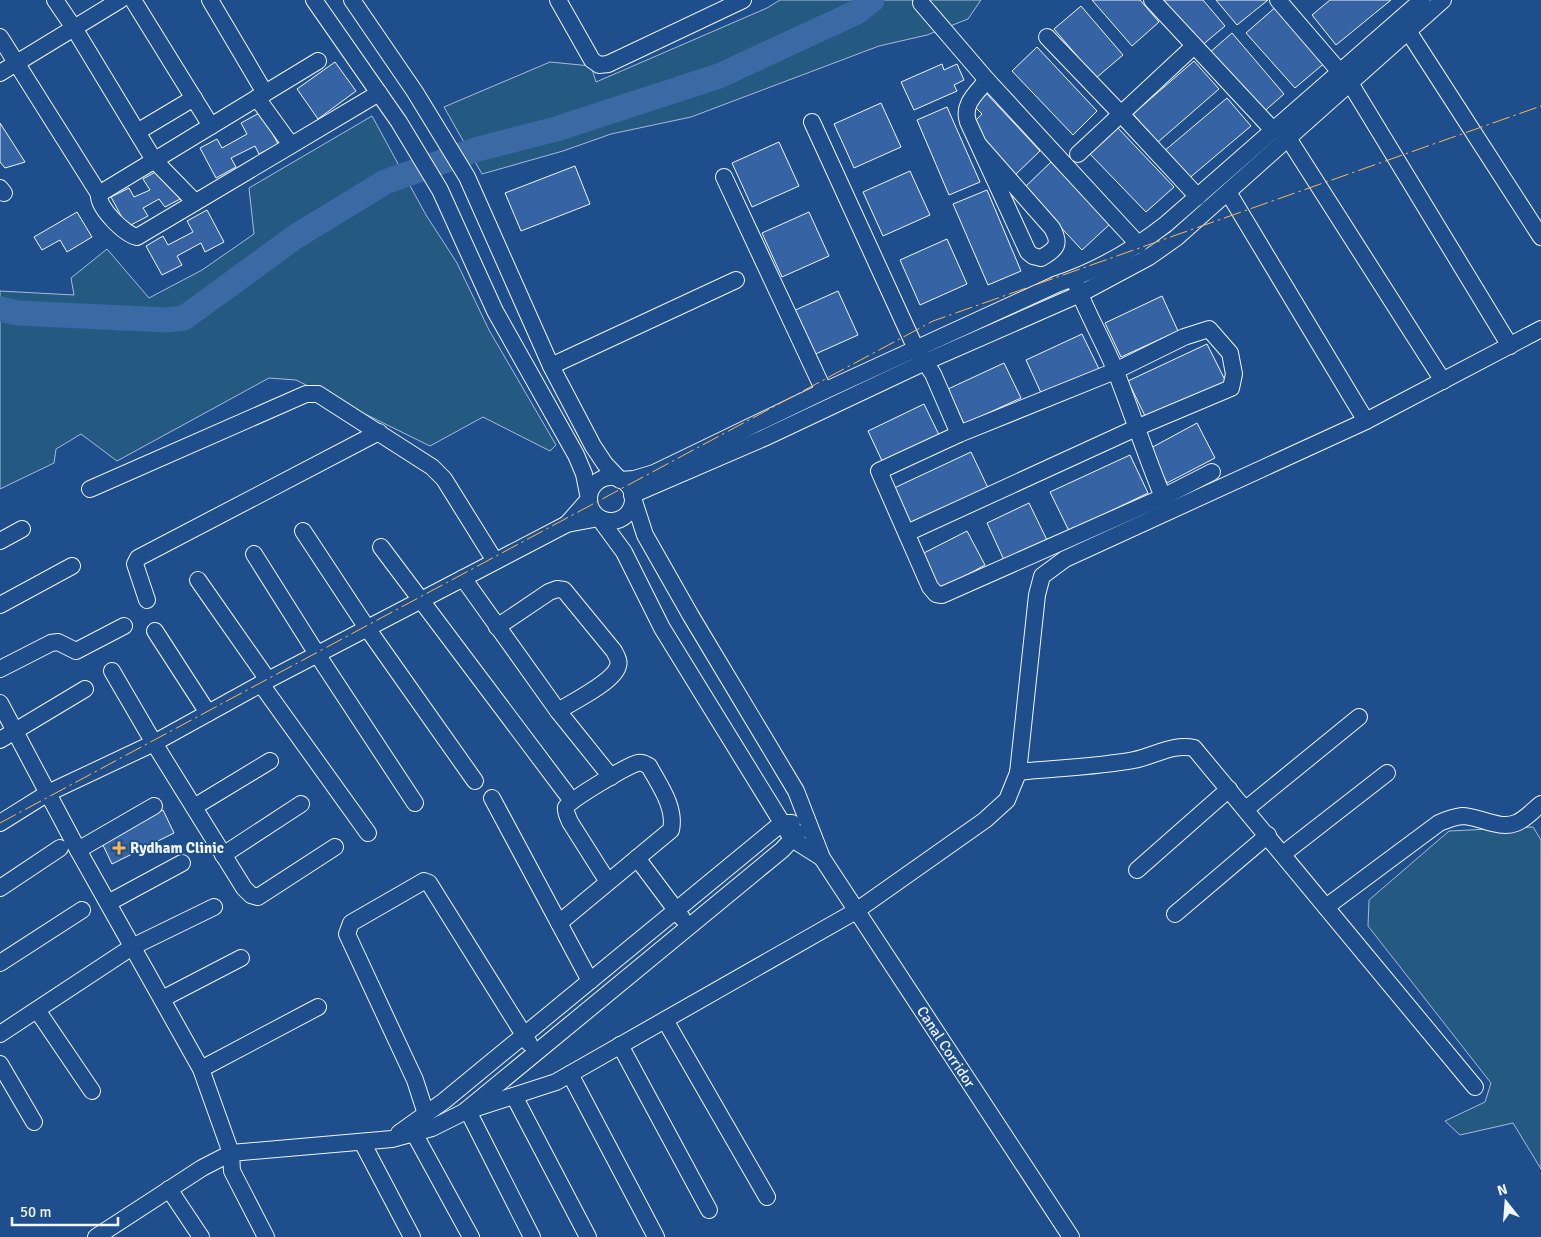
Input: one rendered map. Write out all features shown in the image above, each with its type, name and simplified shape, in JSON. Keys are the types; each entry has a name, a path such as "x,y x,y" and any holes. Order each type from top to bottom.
{"street":[{"path":"56,0 154,160 195,202"},
{"path":"0,73 120,0"},
{"path":"133,0 211,126"},
{"path":"210,0 261,96 292,145"},
{"path":"314,0 399,122 440,190 495,311 576,455 584,474 594,513 624,552 662,628 792,839 822,858"},
{"path":"558,0 592,60 599,65 608,64 733,2"},
{"path":"1152,0 1273,130"},
{"path":"1278,0 1345,77 1510,346"},
{"path":"1149,244 1176,238 1228,192 1288,138 1345,77 1422,0"},
{"path":"632,495 764,438 1058,284 1077,286 1149,244 1273,130 1408,31 1442,0"},
{"path":"355,1 415,92 467,178 551,366 593,446 605,464 620,480"},
{"path":"921,4 987,80 1149,244"},
{"path":"1408,31 1541,237"},
{"path":"0,37 98,194 99,203 131,236 137,237 379,93"},
{"path":"1048,37 1198,197"},
{"path":"1078,154 1194,46"},
{"path":"98,194 318,61"},
{"path":"979,145 1052,228 1057,238 1057,244 1051,252 1041,258 1033,256 1028,252 979,145 965,112 968,104 987,80"},
{"path":"137,132 194,98"},
{"path":"812,122 921,355 933,374 959,434"},
{"path":"1288,138 1443,381"},
{"path":"724,177 824,391"},
{"path":"1228,192 1366,422"},
{"path":"551,366 736,280"},
{"path":"1077,286 1115,371 1162,498"},
{"path":"907,534 1136,428 1231,388 1234,374 1230,353 1209,329 1184,337 1115,371 959,434 878,471 930,587 936,594 942,596 1162,498 1212,472"},
{"path":"96,1237 202,1168 231,1154 392,1139 432,1128 466,1112 556,1082 856,911 985,820 1007,800 1018,772 1037,594 1042,576 1065,559 1366,422 1541,329"},
{"path":"620,480 634,479 654,473 824,391 921,355"},
{"path":"90,489 306,394 318,394 432,467 444,479 495,561"},
{"path":"148,600 135,564 138,558 379,432"},
{"path":"567,524 589,499 594,486 600,481 613,478 626,483 632,495 645,535 691,616 796,791 822,858"},
{"path":"0,823 48,793 154,743 317,654 567,524 599,518 606,521 621,519 630,509 632,495"},
{"path":"0,541 22,529"},
{"path":"303,531 367,628 475,781"},
{"path":"381,546 572,800"},
{"path":"254,554 317,654 415,802"},
{"path":"0,605 72,566"},
{"path":"462,578 558,712 611,777"},
{"path":"198,580 368,833"},
{"path":"497,627 549,592 557,589 564,590 614,651 619,665 612,678 558,712"},
{"path":"0,669 51,643 58,642 76,651 124,626"},
{"path":"155,631 208,713"},
{"path":"112,671 223,855 244,888 251,895 258,896 335,847"},
{"path":"0,740 85,690"},
{"path":"0,702 78,850 201,1069 231,1154 232,1171 266,1237"},
{"path":"1246,810 1359,717"},
{"path":"1018,772 1136,760 1184,746 1194,748 1475,1087"},
{"path":"194,807 270,761"},
{"path":"559,924 671,830 673,820 670,807 649,766 640,762 632,764 572,800 566,806 566,812 608,882"},
{"path":"1283,854 1387,773"},
{"path":"1137,870 1229,789"},
{"path":"492,798 590,981"},
{"path":"223,855 301,804"},
{"path":"1326,907 1439,823 1463,816 1505,825 1515,824 1541,804"},
{"path":"78,850 154,806"},
{"path":"392,1139 523,1036 782,823 808,822"},
{"path":"466,1112 782,850 808,822"},
{"path":"1175,914 1268,836"},
{"path":"0,888 60,848"},
{"path":"637,858 689,927"},
{"name":"Canal Corridor","path":"822,858 1071,1237"},
{"path":"108,903 182,863"},
{"path":"426,1114 415,1080 348,934 351,923 424,881 429,883 523,1036 536,1053"},
{"path":"0,1034 132,948 214,907"},
{"path":"0,963 82,910"},
{"path":"162,999 241,958"},
{"path":"201,1069 318,1007"},
{"path":"37,1010 92,1091"},
{"path":"665,1020 767,1197"},
{"path":"620,1045 709,1210"},
{"path":"0,1064 34,1122"},
{"path":"570,1074 656,1237"},
{"path":"514,1096 588,1237"},
{"path":"466,1112 532,1237"},
{"path":"414,1133 471,1237"},
{"path":"362,1142 412,1237"},
{"path":"169,1189 200,1237"}],"shaded area":[{"path":"780,0 981,0 968,19 927,35 879,46 691,117 611,134 563,151 482,174 444,107 550,62 591,66 596,82 767,8"},
{"path":"372,116 426,215 457,263 489,330 556,445 550,451 483,417 430,446 296,380 269,378 117,461 81,434 56,449 54,463 0,489 0,291 74,295 71,278 107,249 149,298 202,270 254,234 249,188"},
{"path":"1533,827 1541,840 1541,1169 1513,1123 1460,1135 1445,1121 1485,1102 1491,1083 1368,926 1369,900 1449,831"}],"building":[{"path":"1092,0 1140,0 1159,22 1132,46"},
{"path":"1161,0 1203,0 1225,26 1200,47"},
{"path":"1216,0 1268,0 1237,25"},
{"path":"1330,0 1391,0 1336,45 1312,15"},
{"path":"1278,5 1327,61 1295,88 1246,33"},
{"path":"1081,6 1123,55 1096,78 1054,29"},
{"path":"1232,33 1284,94 1260,115 1208,54"},
{"path":"1037,47 1097,111 1073,135 1012,71"},
{"path":"1194,61 1219,89 1158,142 1133,114"},
{"path":"335,62 356,91 318,119 297,89"},
{"path":"942,64 944,70 957,64 964,80 954,85 957,91 914,110 901,82"},
{"path":"985,92 1040,151 1015,175 978,135 982,132 973,123 982,114 972,104"},
{"path":"1227,98 1251,126 1187,180 1163,152"},
{"path":"881,103 901,147 854,168 834,124"},
{"path":"947,107 980,182 949,195 917,120"},
{"path":"261,112 278,144 259,154 255,146 231,158 236,167 216,178 200,148 217,139 222,148 247,134 241,123"},
{"path":"0,123 25,162 5,168 0,162"},
{"path":"1117,127 1174,187 1146,212 1089,153"},
{"path":"779,142 799,186 752,207 732,163"},
{"path":"1051,162 1110,224 1082,250 1024,188"},
{"path":"575,166 590,204 521,231 505,193"},
{"path":"157,171 180,199 165,207 159,199 143,208 148,216 127,227 111,197 129,188 134,197 150,190 143,179"},
{"path":"910,171 930,215 883,236 863,192"},
{"path":"987,190 1021,271 988,285 953,204"},
{"path":"207,210 224,242 205,252 201,243 177,256 182,265 162,275 146,246 163,236 168,245 193,232 187,221"},
{"path":"77,212 92,237 67,252 60,240 42,250 34,237"},
{"path":"809,212 829,256 782,277 762,233"},
{"path":"947,239 967,284 920,305 900,260"},
{"path":"838,291 858,335 811,356 791,312"},
{"path":"1162,296 1178,331 1121,357 1105,323"},
{"path":"1082,334 1099,369 1042,395 1026,360"},
{"path":"1207,344 1226,382 1147,420 1128,381"},
{"path":"1004,363 1021,398 964,424 948,389"},
{"path":"924,404 941,439 884,465 868,431"},
{"path":"1197,423 1215,458 1167,483 1149,449"},
{"path":"971,452 989,490 910,528 892,489"},
{"path":"1130,455 1148,493 1069,531 1050,492"},
{"path":"1029,503 1047,540 1004,560 987,523"},
{"path":"967,531 985,565 937,591 918,556"},
{"path":"163,810 174,833 112,864 101,841"}],"waterway":[{"path":"0,309 18,313 167,320 184,318 295,237 385,182 478,149 556,129 719,76 857,12 872,0"}],"power":[{"path":"0,823 933,321 1541,106"}],"place":[{"name":"Rydham Clinic","path":"119,848"}]}
